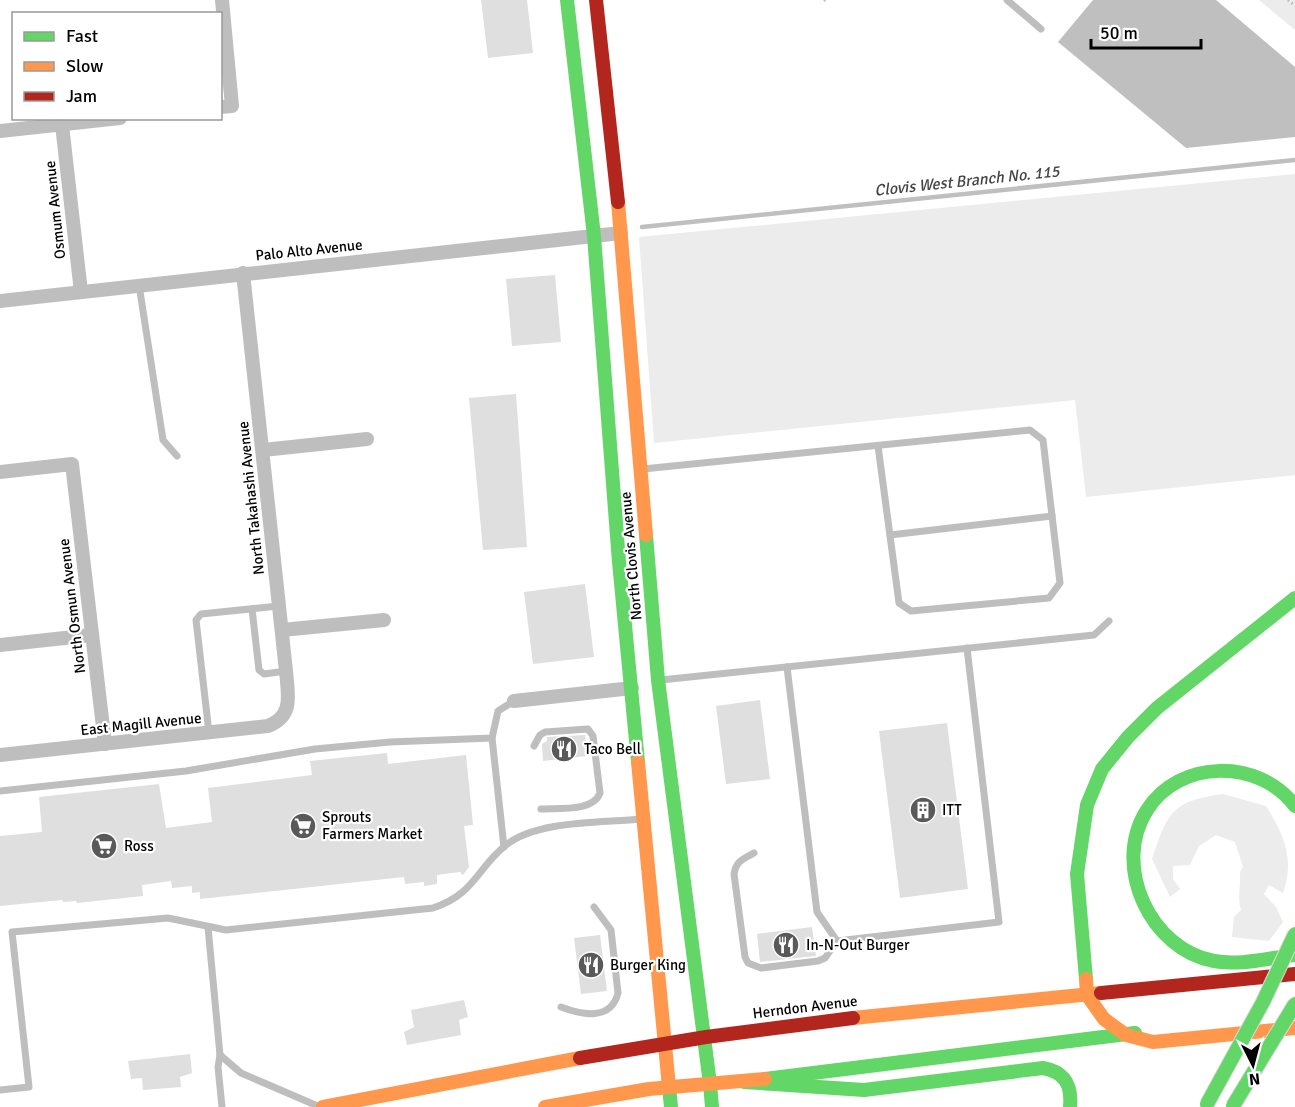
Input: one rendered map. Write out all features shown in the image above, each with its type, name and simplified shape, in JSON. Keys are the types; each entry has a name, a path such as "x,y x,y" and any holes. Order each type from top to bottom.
{"main road":[{"name":"North Clovis Avenue","path":"567,0 594,236 619,562 671,1107"},
{"name":"North Clovis Avenue","path":"596,0 621,233 658,680 682,854 712,1107"},
{"path":"1295,598 1157,708 1128,737 1102,770 1087,805 1077,874 1087,995 1104,1019 1126,1035 1153,1042 1295,1028"},
{"path":"632,688 644,692 647,701 660,785 682,854"},
{"path":"1295,806 1274,786 1248,774 1228,769 1185,777 1165,786 1152,800 1142,819 1132,855 1138,895 1148,917 1167,939 1189,954 1206,960 1230,962 1295,955"},
{"path":"1206,1105 1263,1002 1295,934"},
{"name":"Herndon Avenue","path":"321,1107 704,1037 891,1012 1295,974"},
{"path":"1232,1106 1295,1004"},
{"path":"545,1107 669,1087 744,1082 1295,1016"},
{"path":"744,1082 864,1090 1042,1068 1054,1069 1066,1077 1071,1086 1070,1107"},
{"path":"392,1107 451,1083"}],"street":[{"path":"222,0 226,106"},
{"path":"0,131 103,120"},
{"name":"Osmum Avenue","path":"62,125 81,292"},
{"name":"Palo Alto Avenue","path":"0,301 621,233"},
{"name":"North Takahashi Avenue","path":"243,273 289,703 283,718"},
{"path":"263,450 367,439"},
{"name":"North Osmun Avenue","path":"0,472 72,464 105,744"},
{"path":"282,630 384,620"},
{"path":"0,645 92,635"},
{"path":"514,701 632,688"},
{"name":"East Magill Avenue","path":"0,755 268,726 283,718"}],"lane":[{"path":"1007,0 1041,29"},
{"path":"140,285 163,440 177,456"},
{"path":"640,470 1030,430 1043,440 1060,583 1049,598 911,611 898,603 878,446"},
{"path":"890,535 1052,516"},
{"path":"209,733 196,620 201,614 279,606"},
{"path":"252,609 259,670 264,674 286,671"},
{"path":"658,680 1094,635 1109,621"},
{"path":"754,854 740,860 734,874 745,957 748,963 761,968 825,958 837,941 999,922 967,648"},
{"path":"787,667 817,912 837,941"},
{"path":"504,847 492,738 498,711 514,701"},
{"path":"534,746 537,739 545,732 588,729 593,736 600,793 597,800 589,805 541,809"},
{"path":"0,791 186,771 315,749 390,742 492,738"},
{"path":"0,1090 28,1087 12,932 168,918 226,930 245,929 433,908 454,900 465,891 504,847 522,836 543,829 642,819"},
{"path":"561,1007 586,1014 604,1011 616,1001 618,993 611,930 608,922 594,907"},
{"path":"208,927 220,1054 218,1068 222,1107"},
{"path":"220,1054 241,1073 321,1107"}],"path":[{"path":"1288,0 1295,6"}],"shaded area":[{"path":"1093,0 1216,0 1295,67 1295,137 1186,148 1058,42"},
{"path":"1259,0 1295,0 1295,30"},
{"path":"1295,174 1295,475 1086,497 1075,400 654,443 639,237"},
{"path":"1223,794 1266,806 1278,827 1286,848 1288,869 1283,893 1269,885 1264,894 1276,907 1283,922 1269,941 1232,937 1234,917 1241,910 1240,872 1243,867 1235,842 1216,835 1199,846 1190,865 1173,866 1173,879 1180,889 1170,897 1152,859 1163,830 1174,812 1182,805"}],"building":[{"path":"481,0 527,0 533,53 488,58"},
{"path":"555,275 561,342 512,346 506,279"},
{"path":"516,394 527,547 483,550 469,398"},
{"path":"585,584 594,657 533,664 524,592"},
{"path":"760,700 770,779 726,784 716,706"},
{"name":"ITT","path":"947,723 968,889 900,898 879,731"},
{"name":"Taco Bell","path":"585,735 587,756 543,761 542,744 547,741 547,737"},
{"path":"387,753 388,764 466,755 473,825 464,826 469,867 463,875 460,872 437,875 437,884 424,886 424,882 405,884 404,877 200,899 200,892 192,893 192,886 172,888 171,881 142,885 143,896 77,903 62,900 0,906 0,836 42,832 39,797 159,784 166,828 212,822 208,788 312,775 310,761"},
{"name":"In-N-Out Burger","path":"812,927 816,956 760,962 757,934"},
{"name":"Burger King","path":"600,935 607,991 581,994 574,938"},
{"path":"464,1000 468,1017 459,1020 461,1035 407,1045 404,1032 414,1027 411,1010"},
{"path":"190,1054 192,1073 180,1077 181,1087 143,1090 142,1078 131,1079 128,1061"}],"waterway":[{"name":"Clovis West Branch No. 115","path":"642,227 1295,160"}],"traffic: fast":[{"path":"567,0 594,236 619,562 638,762"},
{"path":"646,535 658,680 710,1084"},
{"path":"1086,979 1077,874 1087,805 1102,769 1128,737 1157,708 1295,598"},
{"path":"1295,806 1280,790 1261,779 1241,773 1220,771 1198,774 1179,781 1161,793 1147,810 1137,832 1133,856 1136,879 1143,902 1156,923 1172,941 1192,954 1214,961 1234,963 1295,955"},
{"path":"1207,1104 1263,1002 1295,934"},
{"path":"1233,1106 1295,1004"},
{"path":"765,1079 1135,1033"},
{"path":"744,1082 864,1090 1043,1068 1057,1073 1066,1081 1070,1092 1070,1107"},
{"path":"710,1084 712,1107"},
{"path":"669,1087 671,1107"}],"traffic: slow":[{"path":"618,202 646,535"},
{"path":"638,762 669,1087"},
{"path":"1086,979 1087,995 1104,1019 1126,1035 1153,1042 1295,1028"},
{"path":"853,1018 1101,993"},
{"path":"323,1107 580,1058"},
{"path":"545,1107 649,1089 765,1079"}],"traffic: jam":[{"path":"596,0 618,202"},
{"path":"1101,993 1295,974"},
{"path":"580,1058 706,1037 853,1018"}],"place":[{"name":"Taco Bell","path":"564,749"},
{"name":"ITT","path":"923,810"},
{"name":"Sprouts Farmers Market","path":"303,826"},
{"name":"Ross","path":"104,846"},
{"name":"In-N-Out Burger","path":"786,945"},
{"name":"Burger King","path":"591,965"}]}
